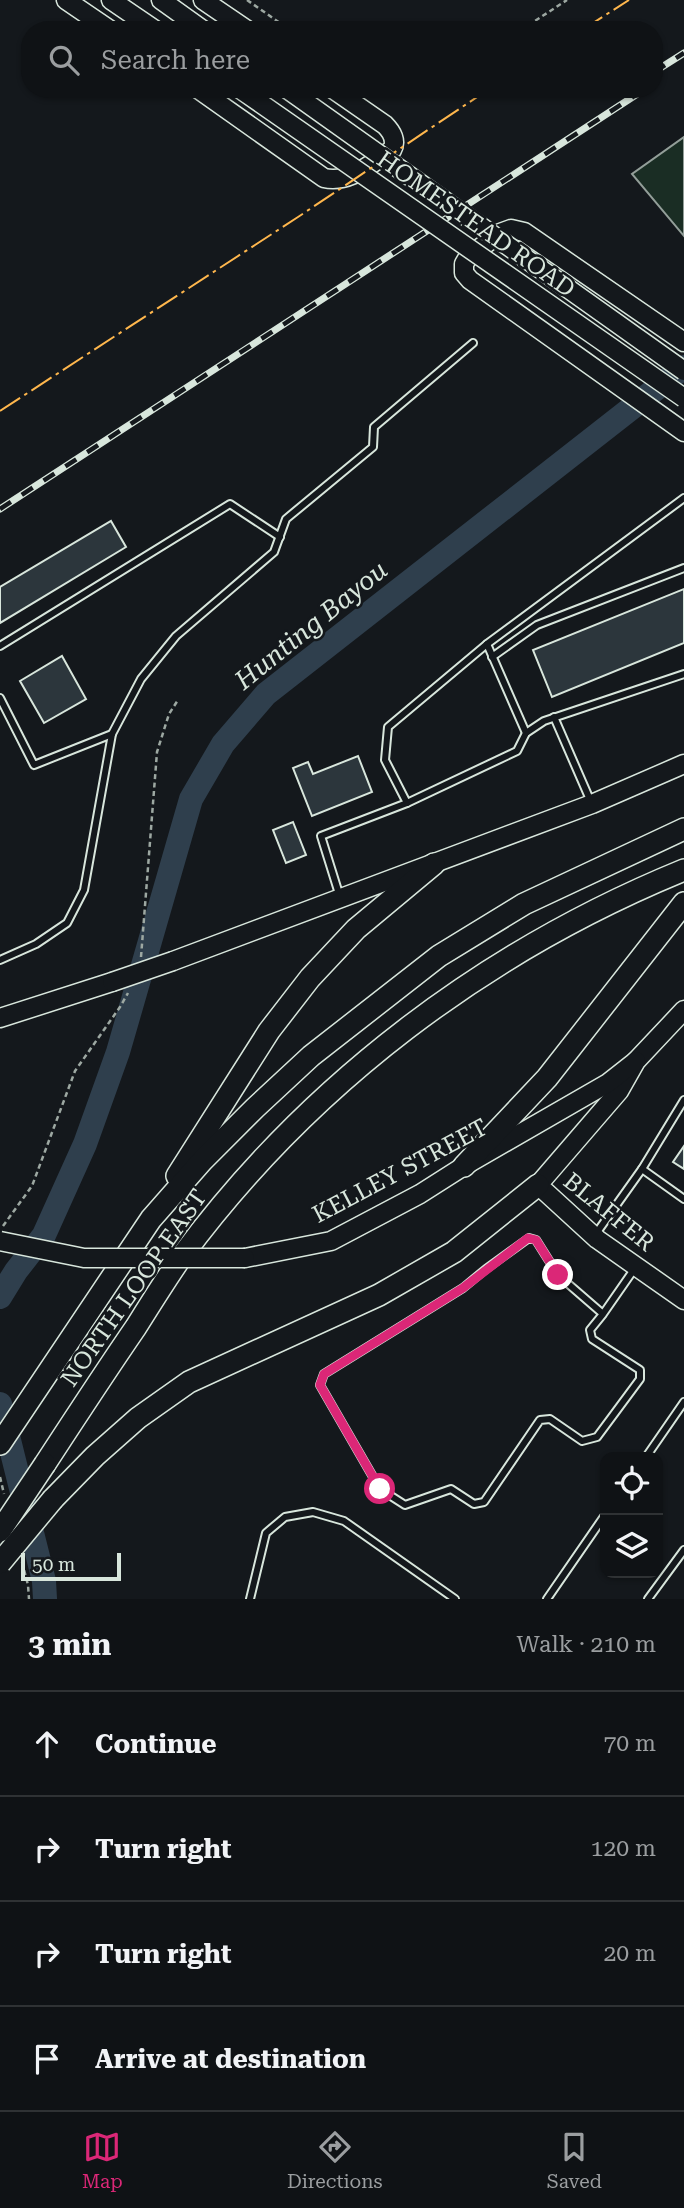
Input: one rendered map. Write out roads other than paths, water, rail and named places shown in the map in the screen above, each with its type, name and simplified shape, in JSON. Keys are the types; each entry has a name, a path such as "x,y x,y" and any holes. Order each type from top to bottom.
{"highway":[{"name":"NORTH LOOP EAST","path":"0,1444 151,1219 229,1134 311,1056 439,956 524,904 684,829"},
{"path":"151,1219 195,1144 269,1031 310,978 356,929 434,864"},
{"name":"NORTH LOOP EAST","path":"0,1531 182,1257 233,1192 287,1133 388,1042 465,985 546,935 635,890 684,870"},
{"path":"464,1166 547,1077 684,903"},
{"path":"0,1563 53,1499 95,1456 138,1418 189,1382 379,1295 454,1252 538,1185"}],"main road":[{"path":"66,0 97,21"},
{"path":"111,0 142,21"},
{"path":"161,0 190,21"},
{"path":"203,0 234,21"},
{"path":"211,98 324,178 335,181 346,179 392,150 394,146 392,132 347,98"},
{"name":"HOMESTEAD ROAD","path":"253,98 684,398"},
{"name":"HOMESTEAD ROAD","path":"300,98 684,371"},
{"path":"684,342 524,232 510,229 500,233 468,257 464,264 464,273 470,280 684,432"},
{"path":"0,1018 173,961 341,899 592,804 684,764"},
{"path":"538,1185 619,1091 636,1061 684,1010"},
{"name":"KELLEY STREET","path":"0,1241 85,1258 245,1258 331,1241 420,1194 608,1083 636,1061"},
{"name":"BLAFFER","path":"538,1185 594,1236 684,1300"}],"lane":[{"path":"0,960 36,944 68,923 84,890 112,734 141,679 176,636 275,552 286,519 373,447 374,427 473,343"},
{"path":"407,803 385,760 388,727 487,645 683,501"},
{"path":"0,646 230,504 280,537"},
{"path":"492,657 537,625 684,568"},
{"path":"487,645 526,733"},
{"path":"341,899 321,836 407,803 517,751 526,733 544,721 684,674"},
{"path":"0,698 34,765 112,734"},
{"path":"554,718 592,804"},
{"path":"594,1236 642,1169 684,1100"},
{"path":"642,1169 684,1199"},
{"path":"603,1314 558,1275 536,1240 528,1238 463,1288 324,1374 320,1385 380,1489 405,1505 451,1489 474,1504 484,1502 540,1420 550,1419 582,1441 597,1437 640,1379 640,1370 592,1339 590,1330 603,1314 636,1266"},
{"path":"649,1452 684,1402"},
{"path":"250,1599 266,1533 285,1517 313,1512 344,1521 455,1599"},
{"path":"547,1599 600,1522"},
{"path":"648,1599 684,1550"}],"waterway":[{"name":"Hunting Bayou","path":"0,1297 44,1235 85,1144 118,1052 191,799 223,744 266,694 684,367"},
{"name":"Hunting Bayou","path":"0,1404 44,1581 45,1599"}],"railway":[{"path":"663,66 684,53"},
{"path":"0,509 631,98"}]}
